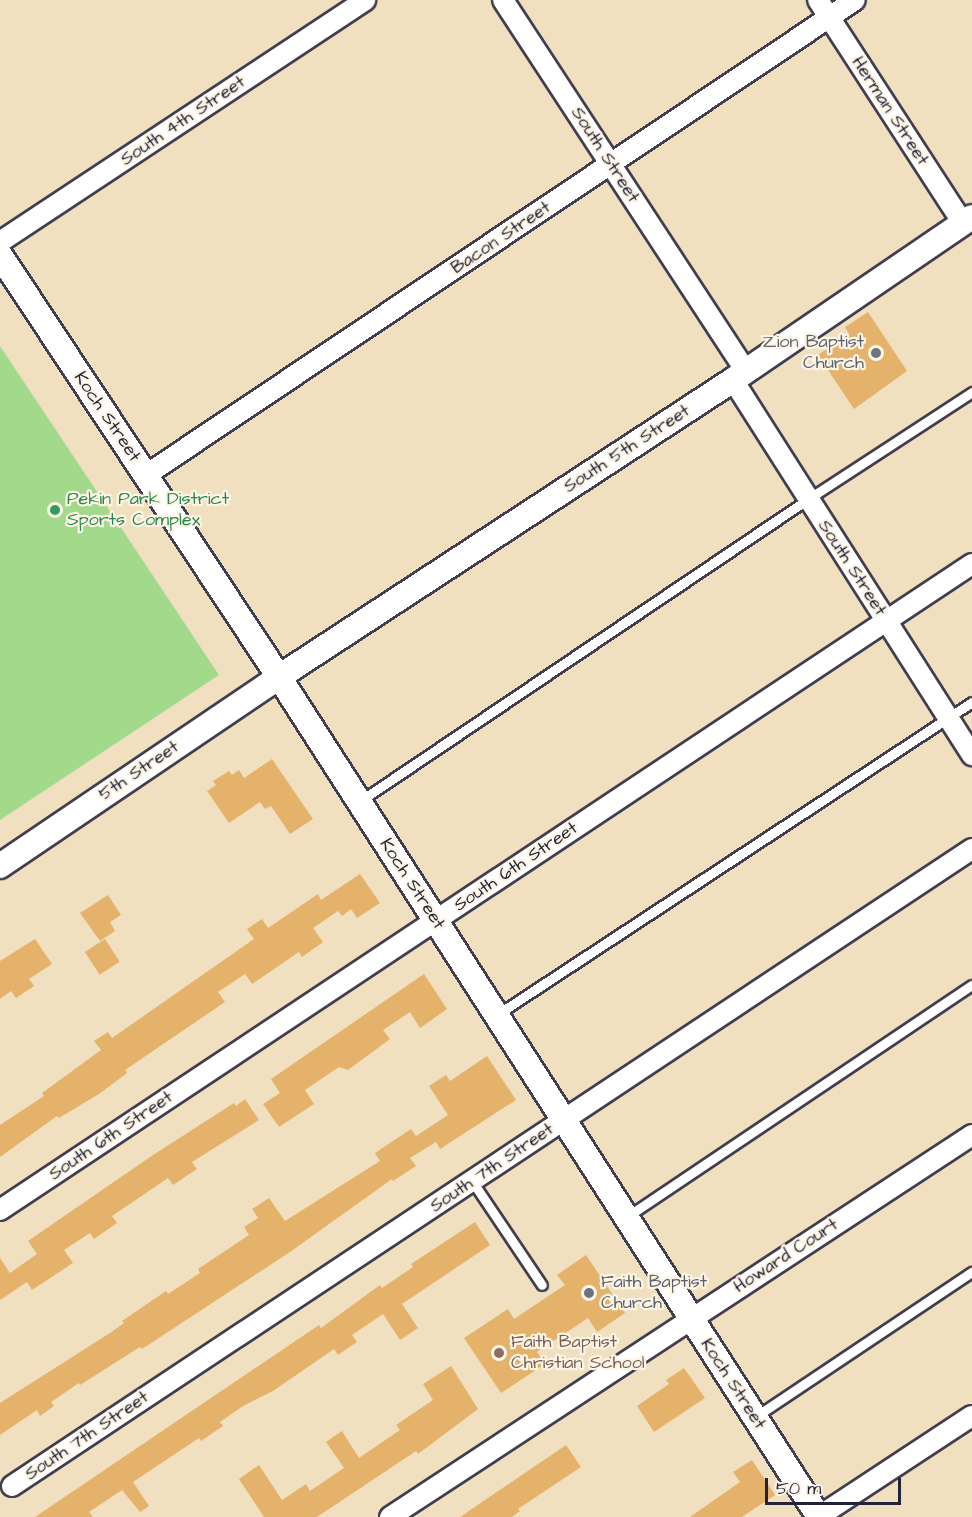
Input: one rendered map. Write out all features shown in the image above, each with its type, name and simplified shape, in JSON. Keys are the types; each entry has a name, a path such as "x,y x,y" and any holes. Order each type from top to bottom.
{"street":[{"name":"South 4th Street","path":"0,242 365,0"},
{"name":"South Street","path":"503,0 612,165 740,376 808,499 972,755"},
{"name":"Herman Street","path":"818,0 968,220"},
{"name":"Bacon Street","path":"146,476 855,0"},
{"name":"South 5th Street","path":"279,677 740,376 968,220"},
{"name":"Koch Street","path":"0,255 279,677 818,1517"},
{"name":"South 6th Street","path":"0,1210 972,564"},
{"name":"5th Street","path":"0,866 279,677"},
{"name":"South 7th Street","path":"12,1486 972,849"},
{"name":"Howard Court","path":"390,1517 972,1135"},
{"path":"818,1517 972,1416"}],"lane":[{"path":"359,802 397,774 808,499 972,392"},
{"path":"496,1015 972,702"},
{"path":"626,1217 972,985"},
{"path":"472,1181 542,1285"},
{"path":"755,1418 972,1272"}],"green space":[{"name":"Pekin Park District Sports Complex","path":"0,346 219,675 0,820"}],"building":[{"path":"868,312 907,371 854,409 818,355 849,334 845,327"},
{"path":"272,759 313,819 290,834 271,806 265,809 260,802 229,823 207,791 216,785 213,781 229,771 232,775 239,770 244,778"},
{"path":"360,874 380,903 357,918 351,909 342,916 338,911 313,928 323,942 302,957 299,952 252,984 245,974 218,992 225,1002 125,1070 127,1073 99,1094 59,1118 57,1116 0,1157 0,1125 44,1096 42,1093 101,1050 94,1041 108,1032 112,1038 254,939 247,929 262,919 268,928 318,894 321,900"},
{"path":"108,895 121,915 110,922 115,931 100,941 80,913"},
{"path":"35,939 52,964 29,979 34,986 16,998 11,991 0,999 0,961"},
{"path":"105,939 120,962 100,975 85,952"},
{"path":"424,974 447,1009 420,1028 410,1012 383,1030 390,1039 348,1070 339,1067 305,1090 314,1104 279,1127 263,1104 280,1093 271,1079"},
{"path":"487,1056 516,1100 440,1149 436,1142 410,1158 416,1166 393,1181 392,1179 290,1252 142,1349 140,1347 80,1385 79,1383 51,1402 54,1406 40,1416 37,1410 0,1435 0,1403 110,1333 124,1323 122,1321 166,1291 168,1294 200,1273 198,1269 249,1235 244,1227 258,1218 252,1209 269,1198 285,1221 380,1161 375,1153 411,1129 416,1136 448,1115 429,1086 446,1075 450,1081"},
{"path":"245,1099 259,1120 192,1162 197,1169 173,1185 168,1178 112,1216 117,1223 94,1239 90,1233 64,1250 73,1263 32,1290 27,1282 0,1300 0,1258 10,1273 37,1254 28,1241 153,1155 234,1103 236,1106"},
{"path":"475,1222 490,1245 402,1304 418,1328 400,1340 383,1314 352,1335 357,1342 338,1355 334,1349 273,1391 243,1406 220,1422 223,1426 201,1441 199,1438 133,1482 149,1506 140,1512 122,1490 89,1512 93,1517 35,1517 319,1325 321,1328 380,1285 382,1288 413,1267 411,1264"},
{"path":"586,1255 625,1313 597,1332 588,1318 537,1352 545,1364 501,1393 464,1338 508,1309 514,1319 565,1285 557,1275"},
{"path":"451,1366 478,1409 418,1454 416,1451 317,1517 264,1517 239,1479 259,1465 282,1500 306,1484 310,1491 344,1468 326,1442 342,1431 359,1458 400,1430 396,1425 433,1400 423,1384"},
{"path":"684,1368 705,1398 654,1432 637,1406 669,1384 666,1380"},
{"path":"566,1445 581,1467 518,1509 520,1511 512,1517 460,1517"},
{"path":"752,1460 775,1495 742,1517 690,1517 740,1482 733,1472"}],"place":[{"name":"Zion Baptist Church","path":"876,353"},
{"name":"Pekin Park District Sports Complex","path":"55,510"},
{"name":"Faith Baptist Church","path":"589,1293"},
{"name":"Faith Baptist Christian School","path":"499,1353"}]}
